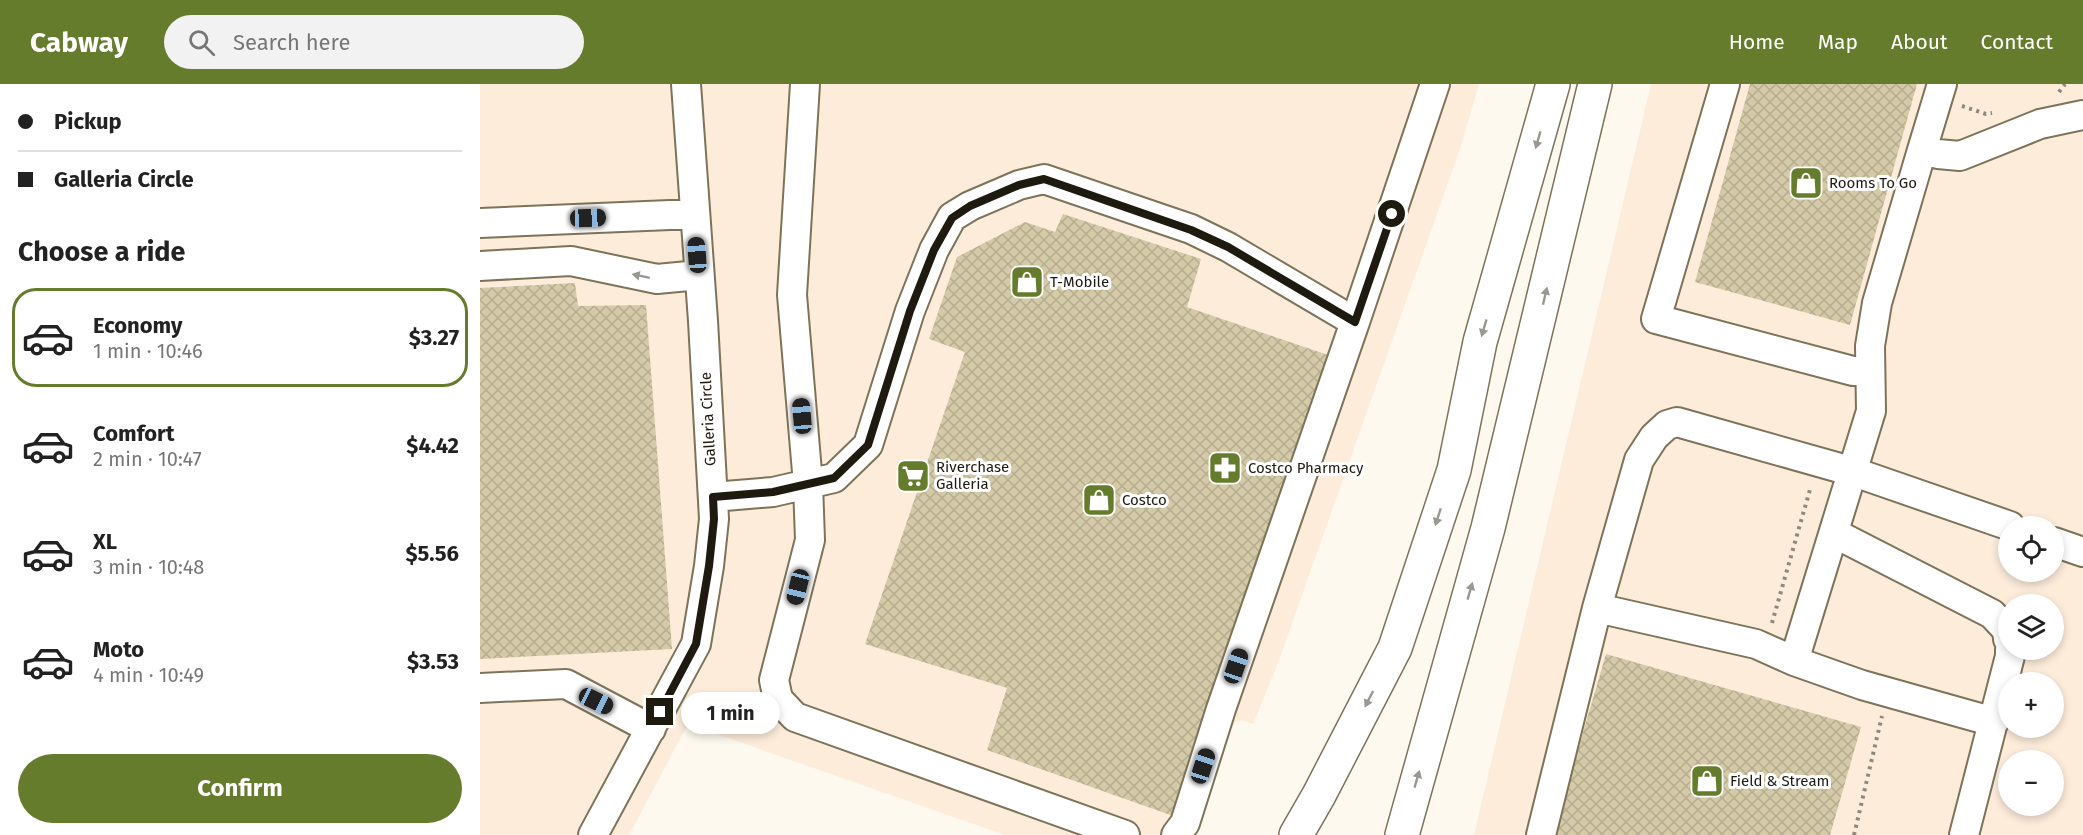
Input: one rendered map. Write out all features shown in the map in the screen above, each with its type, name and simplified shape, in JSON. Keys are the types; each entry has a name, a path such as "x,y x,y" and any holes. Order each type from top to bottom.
{"highway":[{"path":"1296,835 1395,648 1454,470 1480,342 1553,84"},
{"path":"1401,835 1491,517 1595,84"}],"street":[{"name":"Galleria Circle","path":"593,835 696,644 709,566 714,519 713,497 686,84"},
{"path":"805,84 792,295 808,484 810,540 774,680 778,699 795,717 1125,835"},
{"path":"1176,835 1185,823 1221,708 1435,84"},
{"path":"1725,84 1656,319 1853,371 1870,370"},
{"path":"1794,661 1871,411 1870,346 1877,303 1940,91"},
{"path":"1922,150 1960,156 2040,124 2083,115"},
{"path":"713,497 773,492 834,478 868,445 910,311 934,250 952,218 970,206 1019,185 1044,179 1191,230 1228,247 1355,322"},
{"path":"480,223 694,214"},
{"path":"480,266 571,261 657,279 699,275"},
{"path":"1541,835 1597,608 1640,460 1654,437 1666,425 1677,422 1850,482 1998,523"},
{"path":"1834,533 1992,614 1998,620"},
{"path":"2064,545 2083,552"},
{"path":"1597,608 1760,646 1794,661 1862,685 1994,722"},
{"path":"1964,835 2009,660"},
{"path":"480,688 566,684 651,729"}],"path":[{"path":"2053,95 2065,84"},
{"path":"1940,91 1986,114 1998,112"},
{"path":"1760,646 1769,635 1813,482 1850,482"},
{"path":"1854,835 1884,710"}],"shaded area":[{"name":"Riverchase Galleria","path":"480,84 1479,84 1461,146 1278,663 1253,724 1241,720 1235,722 1198,821 1190,835 1005,835 688,724 629,835 480,835"},
{"path":"1651,84 2083,84 2083,835 1474,835"}],"building":[{"name":"Rooms To Go","path":"1750,84 1917,84 1850,325 1695,282"},
{"name":"Costco","path":"1063,214 1201,259 1187,307 1331,356 1176,817 987,750 1007,688 865,644 965,352 929,339 957,257 1025,222 1055,232"},
{"path":"575,283 578,306 646,305 672,649 480,659 480,288"},
{"name":"Field & Stream","path":"1606,654 1861,727 1830,835 1553,835"}],"place":[{"name":"Rooms To Go","path":"1806,183"},
{"name":"T-Mobile","path":"1027,282"},
{"name":"Costco Pharmacy","path":"1225,468"},
{"name":"Riverchase Galleria","path":"913,476"},
{"name":"Costco","path":"1099,500"},
{"name":"Field & Stream","path":"1707,781"}],"route":[{"path":"660,712 696,644 709,566 714,519 713,497 773,492 834,478 868,445 910,311 934,250 952,218 970,206 1019,185 1044,179 1191,230 1228,247 1355,322 1392,214"}]}
